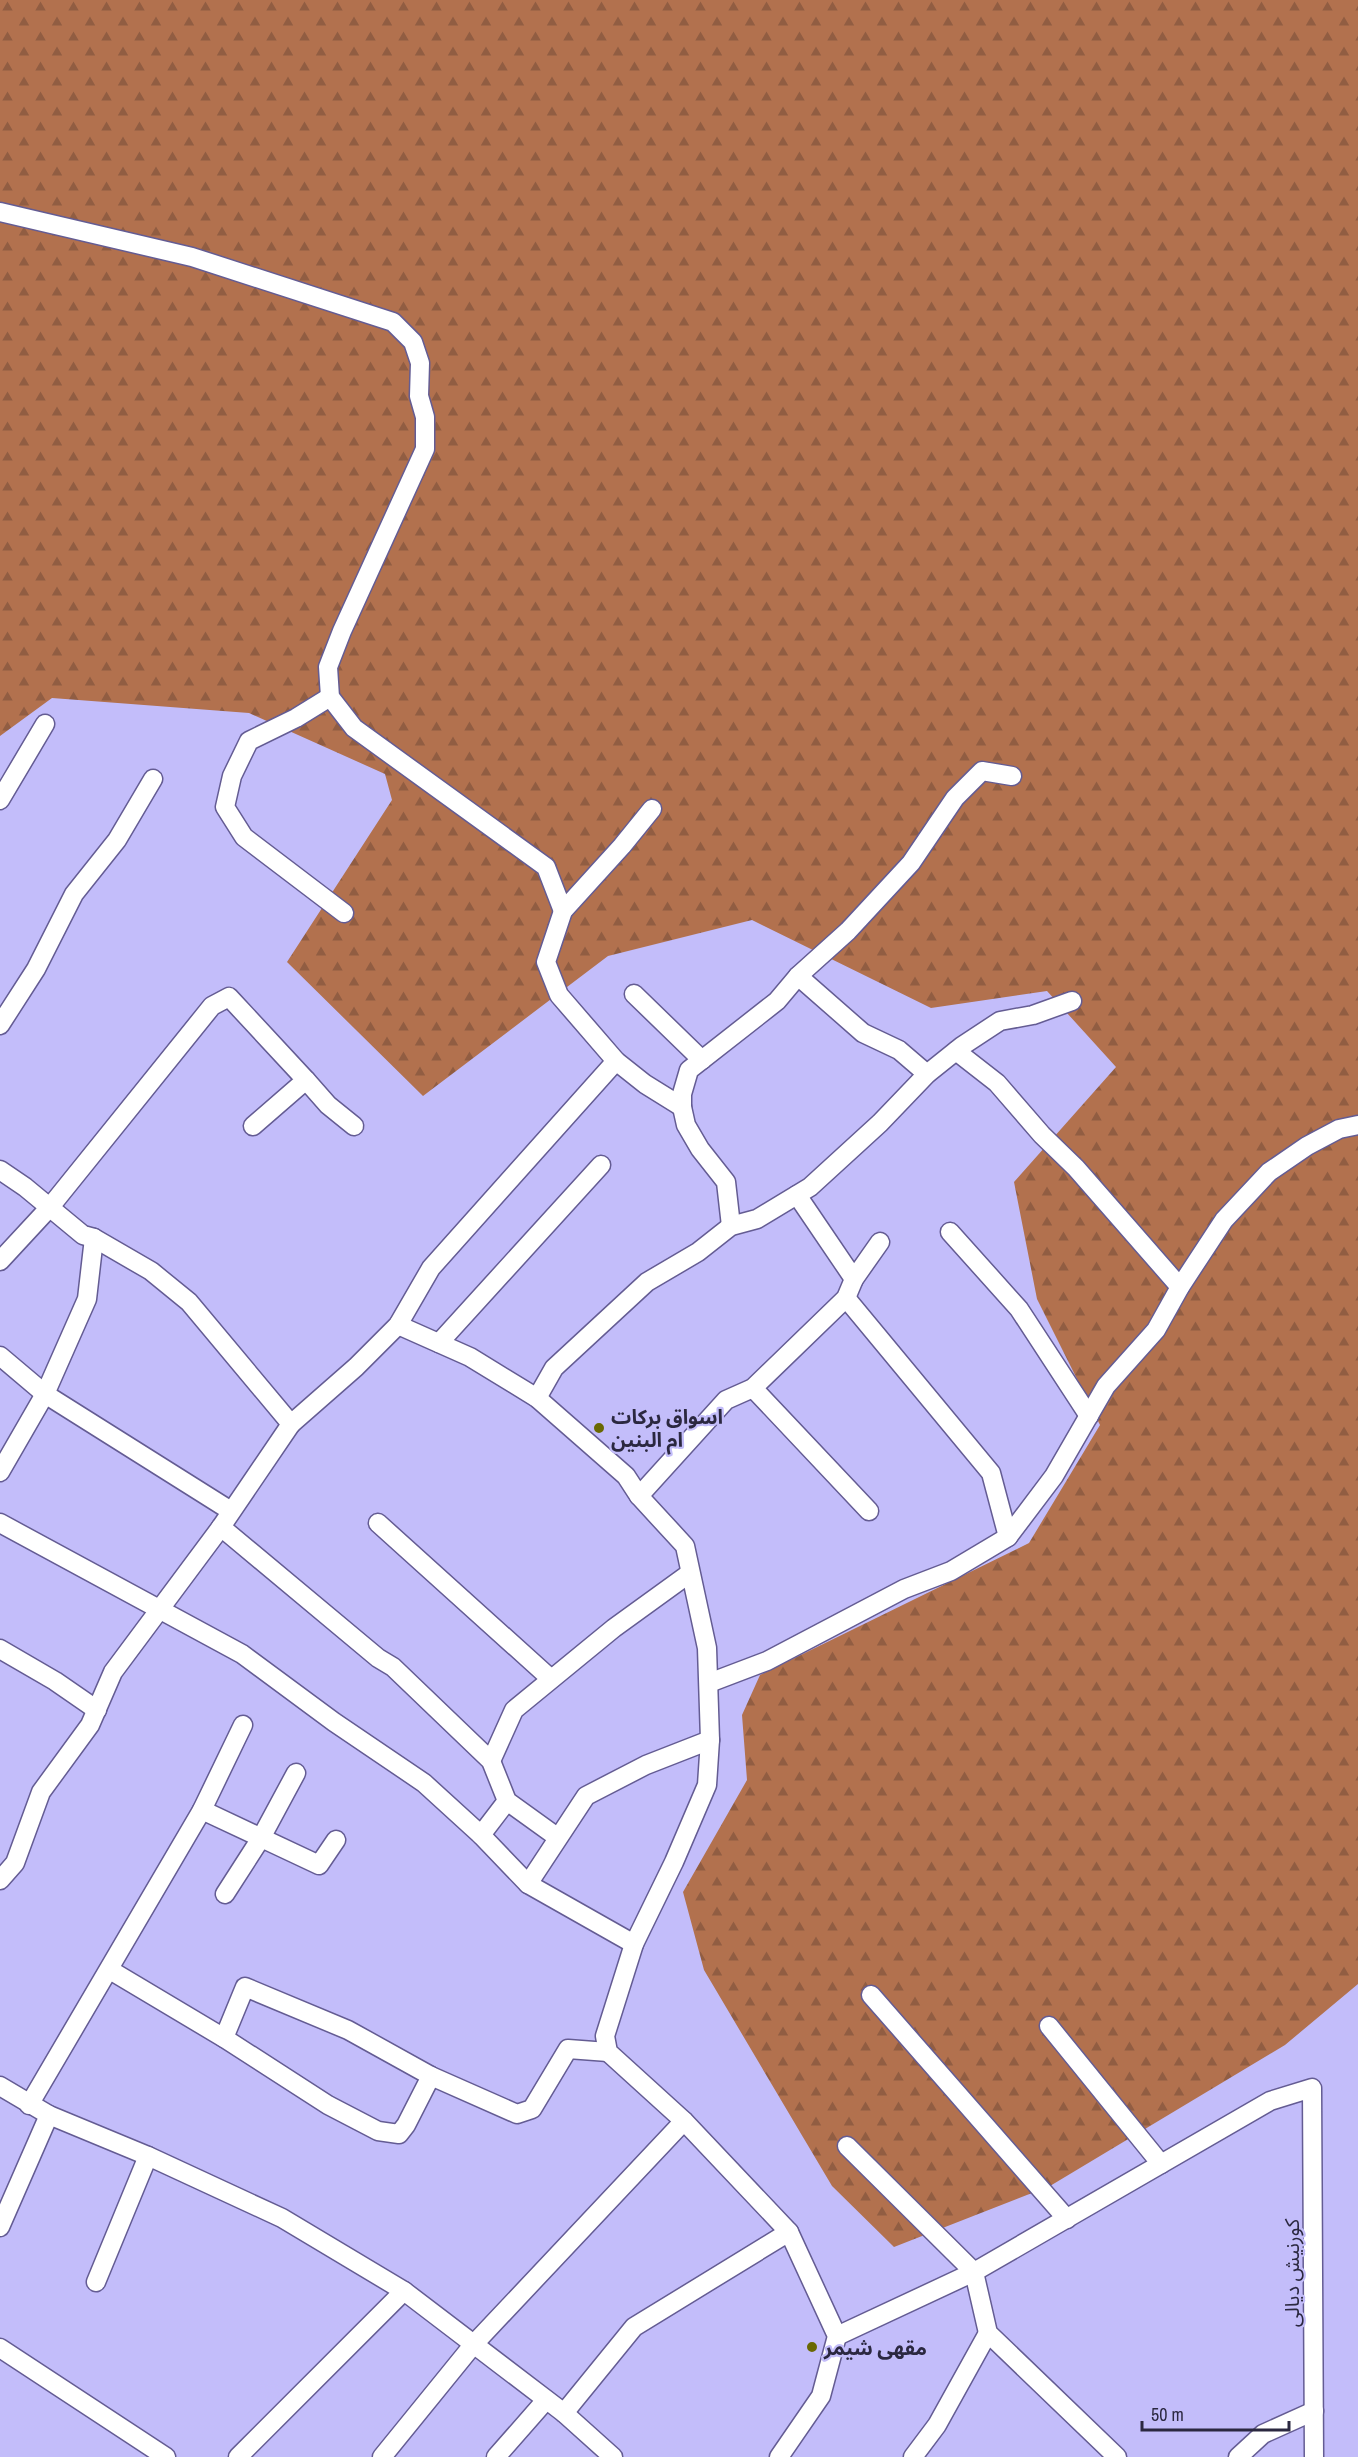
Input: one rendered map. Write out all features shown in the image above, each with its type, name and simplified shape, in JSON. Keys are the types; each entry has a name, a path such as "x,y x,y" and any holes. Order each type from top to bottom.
{"street":[{"path":"0,212 192,257 393,322 412,342 420,363 419,396 425,417 425,449 328,667 330,697 354,728 546,867 563,911"},
{"path":"330,697 296,718 249,741 232,777 225,807 244,837 344,914"},
{"path":"0,800 45,724"},
{"path":"731,1226 726,1182 700,1149 686,1125 682,1094 689,1070 777,1000 798,976 848,931 911,863 955,798 982,771 1012,776"},
{"path":"0,1026 36,969 74,894 117,840 153,779"},
{"path":"652,809 563,911 546,962 559,995 616,1061 645,1084 682,1107"},
{"path":"798,976 863,1034 899,1050 927,1074"},
{"path":"634,994 702,1060"},
{"path":"0,1261 50,1208 212,1006 229,997 328,1105 354,1126"},
{"path":"537,1398 554,1368 647,1282 698,1252 731,1226 757,1219 810,1187 880,1123 927,1074 956,1051 1000,1021 1034,1015 1072,1001"},
{"path":"956,1051 997,1083 1042,1135 1076,1168 1180,1287"},
{"path":"0,1880 15,1863 41,1792 90,1725 113,1672 226,1519 291,1424 356,1367 398,1325 431,1268 616,1061"},
{"path":"253,1126 306,1080"},
{"path":"709,1683 767,1661 904,1589 951,1571 1008,1537 1054,1476 1106,1386 1156,1330 1180,1287 1224,1220 1269,1172 1307,1146 1339,1129 1358,1125"},
{"path":"439,1343 600,1165"},
{"path":"0,1170 83,1235 94,1238 151,1271 189,1302 291,1424"},
{"path":"797,1195 854,1279"},
{"path":"950,1232 1019,1310 1089,1416"},
{"path":"0,1472 45,1394 87,1299 94,1238"},
{"path":"639,1496 726,1400 753,1388 846,1298 854,1279 880,1242"},
{"path":"846,1298 991,1473 1008,1537"},
{"path":"398,1325 470,1357 537,1398 626,1476 639,1496 685,1546 707,1648 710,1740 707,1785 674,1862 634,1944 605,2036 608,2052 684,2121 789,2232 837,2336 822,2396 779,2457"},
{"path":"0,1356 45,1394 226,1519 378,1658 393,1667 491,1761 507,1801 557,1837"},
{"path":"753,1388 869,1511"},
{"path":"0,1523 242,1654 334,1722 424,1783 481,1835 528,1884 634,1944"},
{"path":"378,1523 551,1679"},
{"path":"491,1761 514,1710 614,1628 690,1573"},
{"path":"0,1649 55,1681 97,1710"},
{"path":"29,2105 202,1810 243,1725"},
{"path":"528,1884 586,1796 646,1765 710,1740"},
{"path":"225,1894 261,1838 296,1773"},
{"path":"481,1835 507,1801"},
{"path":"202,1810 319,1865 336,1840"},
{"path":"110,1970 224,2038 328,2105 378,2131 399,2134 431,2076"},
{"path":"224,2038 244,1987 348,2031 431,2076 517,2114 531,2109 568,2049 608,2052"},
{"path":"871,1995 1067,2219"},
{"path":"837,2336 974,2272 1161,2164 1049,2026"},
{"path":"0,2086 49,2115 148,2156 282,2218 404,2290 564,2413 613,2457"},
{"name":"كورنيش ديالى","path":"1161,2164 1270,2101 1312,2088 1314,2457"},
{"path":"0,2227 49,2115"},
{"path":"382,2457 473,2345 684,2121"},
{"path":"847,2146 974,2272 988,2333 1117,2457"},
{"path":"96,2282 148,2156"},
{"path":"564,2413 634,2328 789,2232"},
{"path":"238,2457 404,2290"},
{"path":"913,2457 937,2425 988,2333"},
{"path":"0,2348 166,2457"},
{"path":"496,2457 546,2400"},
{"path":"1238,2457 1263,2434 1314,2411"}],"green space":[{"path":"0,0 1358,0 1358,1984 1285,2045 1050,2186 894,2247 832,2186 704,1970 683,1892 747,1780 742,1715 760,1675 1029,1543 1100,1425 1037,1299 1014,1182 1116,1067 1047,991 931,1008 752,920 608,956 423,1096 287,962 392,800 385,774 249,713 52,698 0,736"}],"place":[{"name":"اسواق بركات ام البنين","path":"599,1428"},
{"name":"مقهى شيمر","path":"812,2347"}]}
